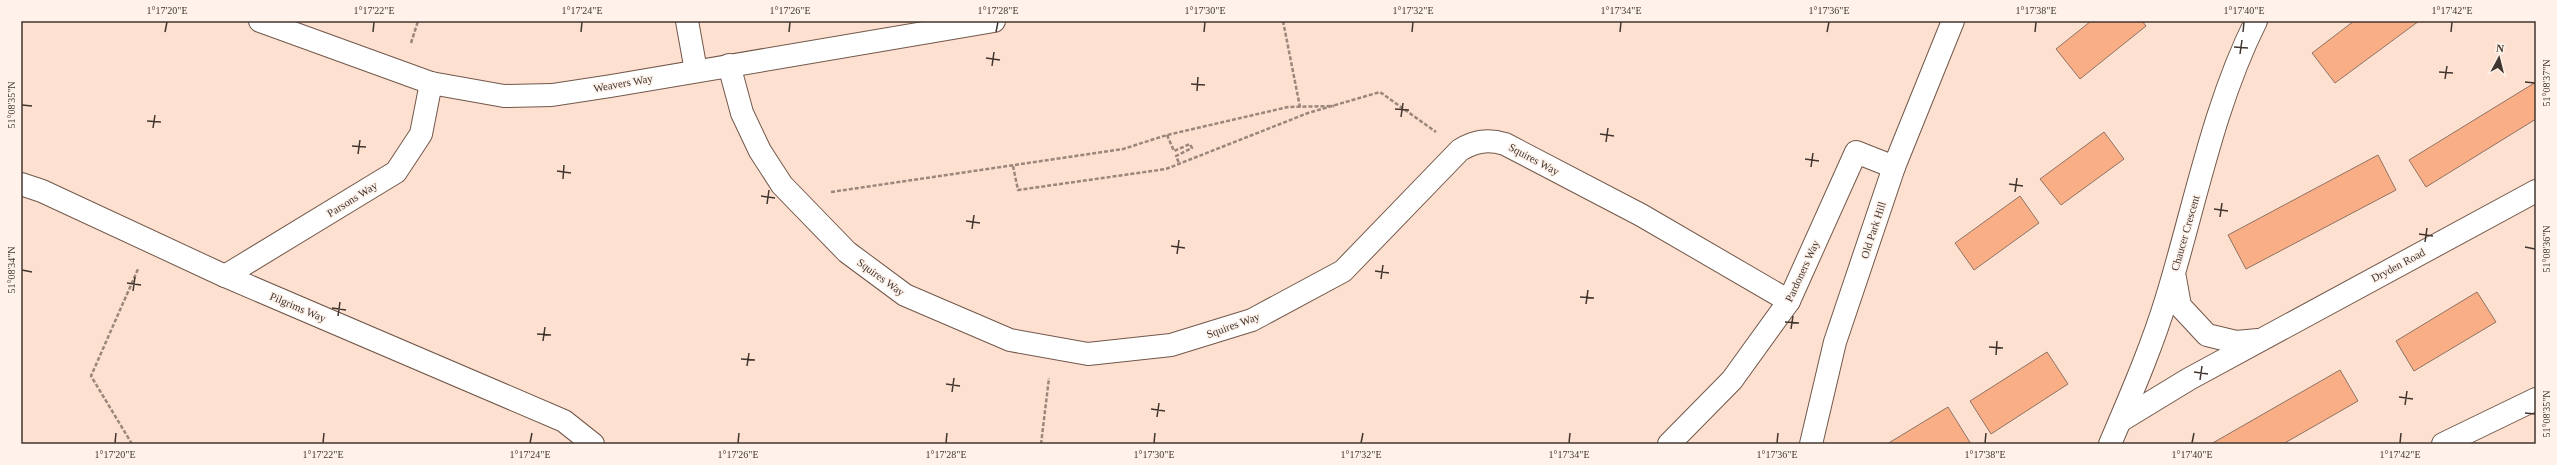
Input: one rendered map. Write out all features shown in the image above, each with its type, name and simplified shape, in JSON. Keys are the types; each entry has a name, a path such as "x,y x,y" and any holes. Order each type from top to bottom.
{"street":[{"name":"Weavers Way","path":"260,21 431,83 504,96 552,95 696,71 898,28 994,21"},
{"path":"687,21 696,71"},
{"name":"Old Park Hill","path":"1811,444 1836,342 1894,167 1953,21"},
{"name":"Chaucer Crescent","path":"2110,444 2120,421 2174,273 2213,135 2244,46 2256,21"},
{"name":"Squires Way","path":"729,65 742,112 760,151 794,197 847,252 905,295 1010,340 1088,354 1171,345 1252,320 1343,271 1460,150 1471,143 1484,141 1505,144 1641,215 1789,301"},
{"name":"Parsons Way","path":"225,276 396,172 421,134 431,83"},
{"name":"Pardoners Way","path":"1669,444 1732,380 1789,301 1856,152 1894,167"},
{"name":"Pilgrims Way","path":"21,184 225,276 564,421 593,444"},
{"name":"Dryden Road","path":"2120,421 2188,379 2536,191"},
{"name":"Dryden Road","path":"2174,273 2180,306 2207,335 2236,342 2261,339"},
{"path":"2442,444 2536,399"}],"path":[{"path":"1283,21 1300,107"},
{"path":"1014,166 1018,190 1166,169 1308,113 1380,92 1460,150"},
{"path":"794,197 1123,149 1167,135 1288,107 1334,106"},
{"path":"1167,135 1174,151 1190,144 1192,148 1176,156 1180,163"},
{"path":"132,444 91,376 150,241"},
{"path":"1042,444 1052,347"}],"building":[{"path":"2091,21 2142,21 2146,26 2080,79 2056,49"},
{"path":"2354,21 2419,21 2335,83 2312,53"},
{"path":"2536,82 2536,119 2426,187 2409,160"},
{"path":"2104,132 2124,159 2061,205 2040,179"},
{"path":"2378,155 2396,190 2246,269 2228,235"},
{"path":"2020,196 2039,223 1974,270 1955,243"},
{"path":"2477,292 2496,322 2414,371 2396,341"},
{"path":"2047,352 2068,384 1991,434 1970,401"},
{"path":"2340,370 2358,401 2283,444 2211,444"},
{"path":"1948,407 1971,444 1887,444"}]}
